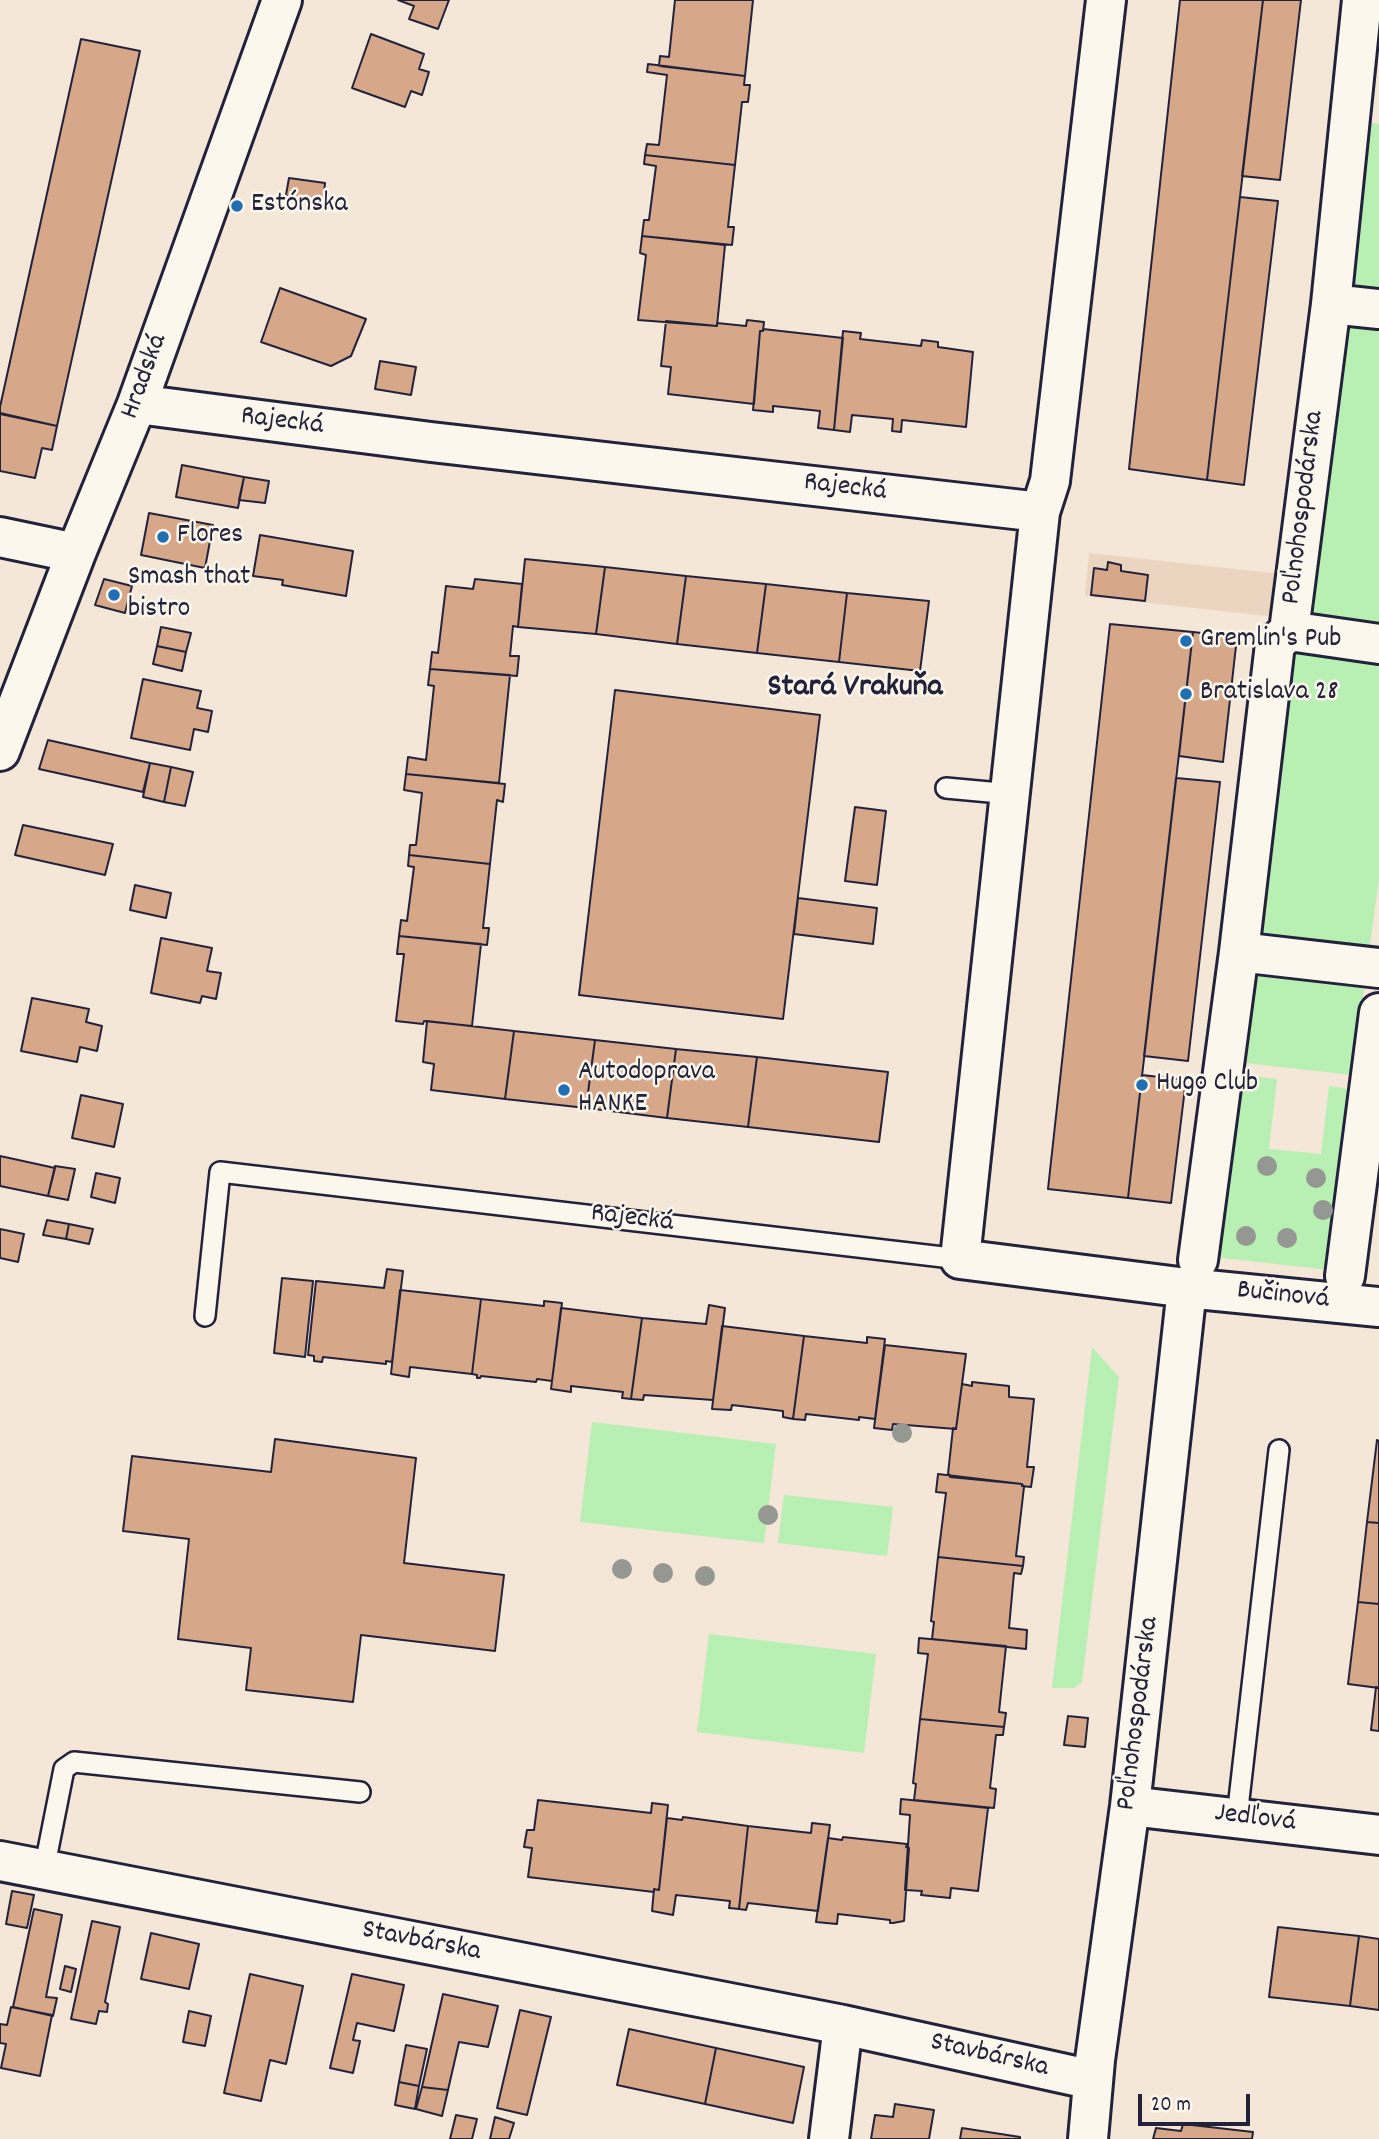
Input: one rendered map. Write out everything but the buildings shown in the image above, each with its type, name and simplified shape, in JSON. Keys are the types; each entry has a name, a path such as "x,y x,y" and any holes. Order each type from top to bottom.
{"street":[{"name":"Hradská","path":"0,751 137,404 282,0"},
{"path":"960,1259 1040,512 1050,481 1105,0"},
{"name":"Poľnohospodárska","path":"1088,2139 1093,2080 1130,1806 1193,1274 1239,952 1275,644 1289,631 1331,304 1365,113 1362,0"},
{"path":"1331,304 1379,309"},
{"name":"Rajecká","path":"137,404 431,442 1040,512"},
{"path":"0,537 76,553"},
{"path":"1289,631 1379,644"},
{"path":"1239,952 1379,968"},
{"path":"1345,1276 1379,1013"},
{"name":"Rajecká","path":"960,1259 1193,1274"},
{"name":"Bučinová","path":"1193,1274 1379,1307"},
{"name":"Jedľová","path":"1130,1806 1379,1835"},
{"name":"Stavbárska","path":"0,1861 843,2025 1093,2080"},
{"path":"829,2139 843,2025"}],"lane":[{"path":"946,788 1011,794"},
{"name":"Rajecká","path":"205,1316 220,1172 960,1259"},
{"path":"1237,1817 1279,1450"},
{"path":"44,1870 64,1769 74,1762 360,1792"}],"shaded area":[{"path":"1089,553 1281,574 1277,617 1085,596"}],"green space":[{"path":"1358,121 1379,124 1379,879 1352,1075 1236,1062"},
{"path":"1234,1074 1277,1079 1269,1149 1321,1154 1329,1086 1349,1089 1329,1270 1214,1257"},
{"path":"1092,1347 1119,1377 1082,1682 1074,1688 1052,1688"},
{"path":"592,1422 776,1444 764,1543 580,1522"},
{"path":"784,1495 893,1507 887,1556 778,1543"},
{"path":"709,1634 876,1654 864,1753 697,1732"}],"place":[{"name":"Estónska","path":"237,206"},
{"name":"Flores","path":"163,537"},
{"name":"Smash that bistro","path":"114,595"},
{"name":"Gremlin's Pub","path":"1186,641"},
{"name":"Bratislava 28","path":"1186,694"},
{"name":"Hugo Club","path":"1142,1085"},
{"name":"Autodoprava HANKE","path":"564,1090"}],"district":[{"name":"Stará Vrakuňa","path":"855,690"}]}
